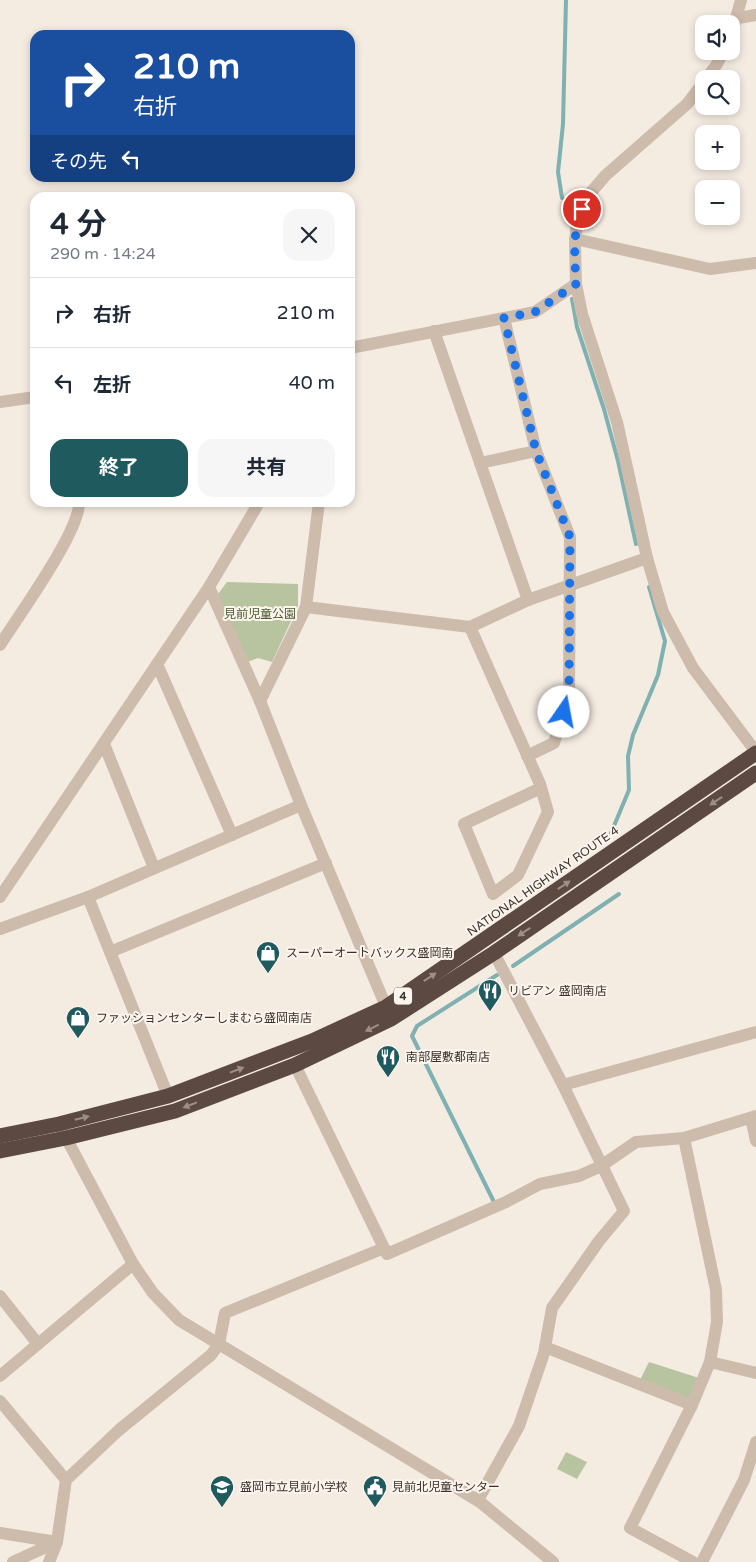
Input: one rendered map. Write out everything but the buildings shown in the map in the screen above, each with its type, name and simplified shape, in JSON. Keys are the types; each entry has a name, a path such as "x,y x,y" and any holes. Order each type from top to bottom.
{"highway":[{"name":"NATIONAL HIGHWAY ROUTE 4","path":"0,1136 59,1124 168,1096 388,1013 756,752"},
{"name":"NATIONAL HIGHWAY ROUTE 4","path":"0,1151 66,1138 175,1111 295,1065 494,953 756,773"}],"street":[{"path":"739,15 742,0"},
{"path":"740,18 756,15"},
{"path":"695,93 687,104 606,175 586,198 577,220 575,239 576,284 582,314 617,422 647,558 663,612 693,668 756,752"},
{"path":"575,239 710,269 756,263"},
{"path":"355,347 535,312 576,284"},
{"path":"504,318 536,451 570,537 569,696 554,743 527,756"},
{"path":"434,331 528,600"},
{"path":"0,402 30,398"},
{"path":"480,463 536,451"},
{"path":"0,645 46,574 73,527 80,507"},
{"path":"0,897 209,587 256,507"},
{"path":"260,701 306,607 318,507"},
{"path":"306,607 470,627 528,600 647,558"},
{"path":"209,587 260,701 301,806 388,1013"},
{"path":"470,627 541,788 548,812 518,875 494,894 464,824 541,788"},
{"path":"157,664 232,835"},
{"path":"104,744 154,868"},
{"path":"0,929 88,896 301,806"},
{"path":"110,952 326,863"},
{"path":"88,896 168,1096"},
{"path":"478,1500 519,1426 545,1347 552,1308 598,1241 624,1211 563,1085 494,953"},
{"path":"563,1085 756,1032"},
{"path":"295,1065 387,1254 506,1202 540,1184 579,1176 601,1166 636,1142 684,1138 753,1117 756,1141"},
{"path":"59,1124 133,1264 153,1293 179,1320 478,1500 553,1562"},
{"path":"684,1138 716,1290 717,1322 710,1362 692,1405 630,1528 693,1562"},
{"path":"49,1562 57,1542 66,1480 119,1430 212,1355 219,1344 226,1313 384,1248"},
{"path":"0,1376 133,1264"},
{"path":"0,1296 38,1344"},
{"path":"545,1347 692,1405"},
{"path":"710,1362 756,1374"},
{"path":"0,1401 66,1480"},
{"path":"702,1562 744,1480 756,1442"},
{"path":"0,1533 57,1542"},
{"path":"13,1562 57,1542"}],"green space":[{"name":"見前児童公園","path":"227,582 298,584 298,606 272,662 258,658 247,662 218,594"},
{"path":"649,1362 699,1378 689,1399 640,1380"},
{"path":"566,1452 587,1462 577,1479 557,1469"}],"waterway":[{"path":"562,198 558,172 563,124 566,0"},
{"path":"572,299 577,327 604,409 618,461 636,544"},
{"path":"611,833 629,790 628,756 633,735 658,675 665,641 649,587"},
{"path":"513,966 619,894"},
{"path":"494,1202 412,1036 417,1026 497,975"}],"place":[{"name":"スーパーオートバックス盛岡南","path":"268,974"},
{"name":"リビアン 盛岡南店","path":"490,1012"},
{"name":"ファッションセンターしまむら盛岡南店","path":"78,1039"},
{"name":"南部屋敷都南店","path":"388,1078"},
{"name":"盛岡市立見前小学校","path":"222,1508"},
{"name":"見前北児童センター","path":"375,1508"}],"route":[{"path":"564,712 569,696 570,537 536,451 504,318 535,312 576,284 575,245 577,220 582,209"}]}
